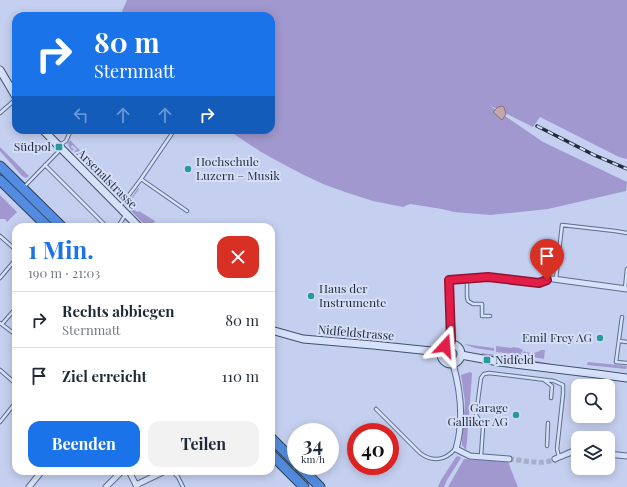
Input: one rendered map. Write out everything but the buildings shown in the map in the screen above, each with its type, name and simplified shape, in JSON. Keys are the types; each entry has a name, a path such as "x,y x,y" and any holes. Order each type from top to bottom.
{"highway":[{"path":"0,159 12,177"},
{"path":"0,166 58,223"},
{"path":"0,181 44,223"},
{"path":"275,442 287,454"},
{"path":"275,458 304,487"},
{"path":"308,475 320,487"}],"street":[{"path":"0,70 12,91"},
{"name":"Arsenalstrasse","path":"48,134 62,146 134,223"},
{"path":"450,344 449,280 488,277 539,283 547,280"},
{"path":"554,279 626,289"},
{"name":"Nidfeldstrasse","path":"275,331 303,339 373,344 441,352"},
{"path":"450,344 453,344 460,349 461,355 458,361 453,364 447,364 443,360 441,352 443,347 450,344"},
{"path":"461,355 499,362 627,378"},
{"path":"453,364 461,401 459,439 456,449 470,456 509,459"},
{"path":"557,458 571,453"},
{"path":"615,455 627,456"},
{"path":"28,487 38,475"},
{"path":"106,487 118,475"},
{"path":"131,475 136,486 157,475"}],"lane":[{"path":"0,113 12,102"},
{"path":"23,188 62,146 69,134"},
{"path":"119,206 141,179 172,134"},
{"path":"45,165 103,223"},
{"path":"141,179 187,211"},
{"path":"120,223 126,214"},
{"path":"554,279 562,226 627,233"},
{"path":"0,236 12,246"},
{"path":"0,278 12,264"},
{"path":"626,289 627,269"},
{"path":"467,279 468,302 472,304 482,304 482,316 490,316"},
{"path":"12,312 1,323 12,332"},
{"path":"622,317 616,362 627,363"},
{"path":"619,341 627,342"},
{"path":"0,370 12,380"},
{"path":"481,457 483,427 476,415 481,378 484,374 489,373 544,379 563,385 557,458"},
{"path":"544,379 552,386 551,398"},
{"path":"0,422 12,407"},
{"path":"376,409 424,457 431,459 443,459 452,454 456,449"},
{"path":"547,446 548,423"},
{"path":"176,475 183,487"}],"shaded area":[{"path":"127,0 627,0 627,159 619,157 540,117 533,127 489,105 543,142 627,182 626,191 548,209 490,215 454,212 410,204 403,207 373,201 345,192 302,174 261,152 234,134 275,134 275,12 122,12"},
{"path":"498,107 504,107 506,114 502,120 493,112"},
{"path":"70,140 88,159 84,163 74,152 77,149 72,145 71,147 74,149 72,151 69,147 68,143"},
{"path":"0,147 29,176 26,178 22,176 0,151"},
{"path":"94,164 124,195 121,198 119,198 90,168"},
{"path":"138,188 139,189 131,200 135,204 132,209 138,212 139,211 155,221 154,223 143,223 128,208 128,203"},
{"path":"0,195 17,212 7,222 5,219 0,219"},
{"path":"464,344 494,348 494,351 475,348"},
{"path":"496,346 513,347 523,350 520,355 496,352"},
{"path":"449,349 453,349 455,350 455,358 449,359 446,356 446,352"},
{"path":"545,350 544,359 522,355 524,351 532,353"},
{"path":"482,353 534,361 565,367 501,359"},
{"path":"588,362 627,366 626,369 587,365"},
{"path":"470,372 472,375 467,441 465,449 462,445 465,402 461,375"},
{"path":"458,456 461,458 444,487 438,487 441,480"},
{"path":"464,459 508,462 518,487 448,487"}],"tunnel":[{"path":"509,459 533,462 545,462 555,459"}],"railway":[{"path":"537,126 594,155 627,169"}],"place":[{"name":"Südpol","path":"59,147"},
{"name":"Hochschule Luzern – Musik","path":"188,169"},
{"name":"Haus der Instrumente","path":"311,296"},
{"name":"Emil Frey AG","path":"600,338"},
{"name":"Nidfeld","path":"487,360"},
{"name":"Garage Galliker AG","path":"516,415"}],"route":[{"path":"445,346 450,344 451,340 449,280 488,277 539,283 547,280"}]}
